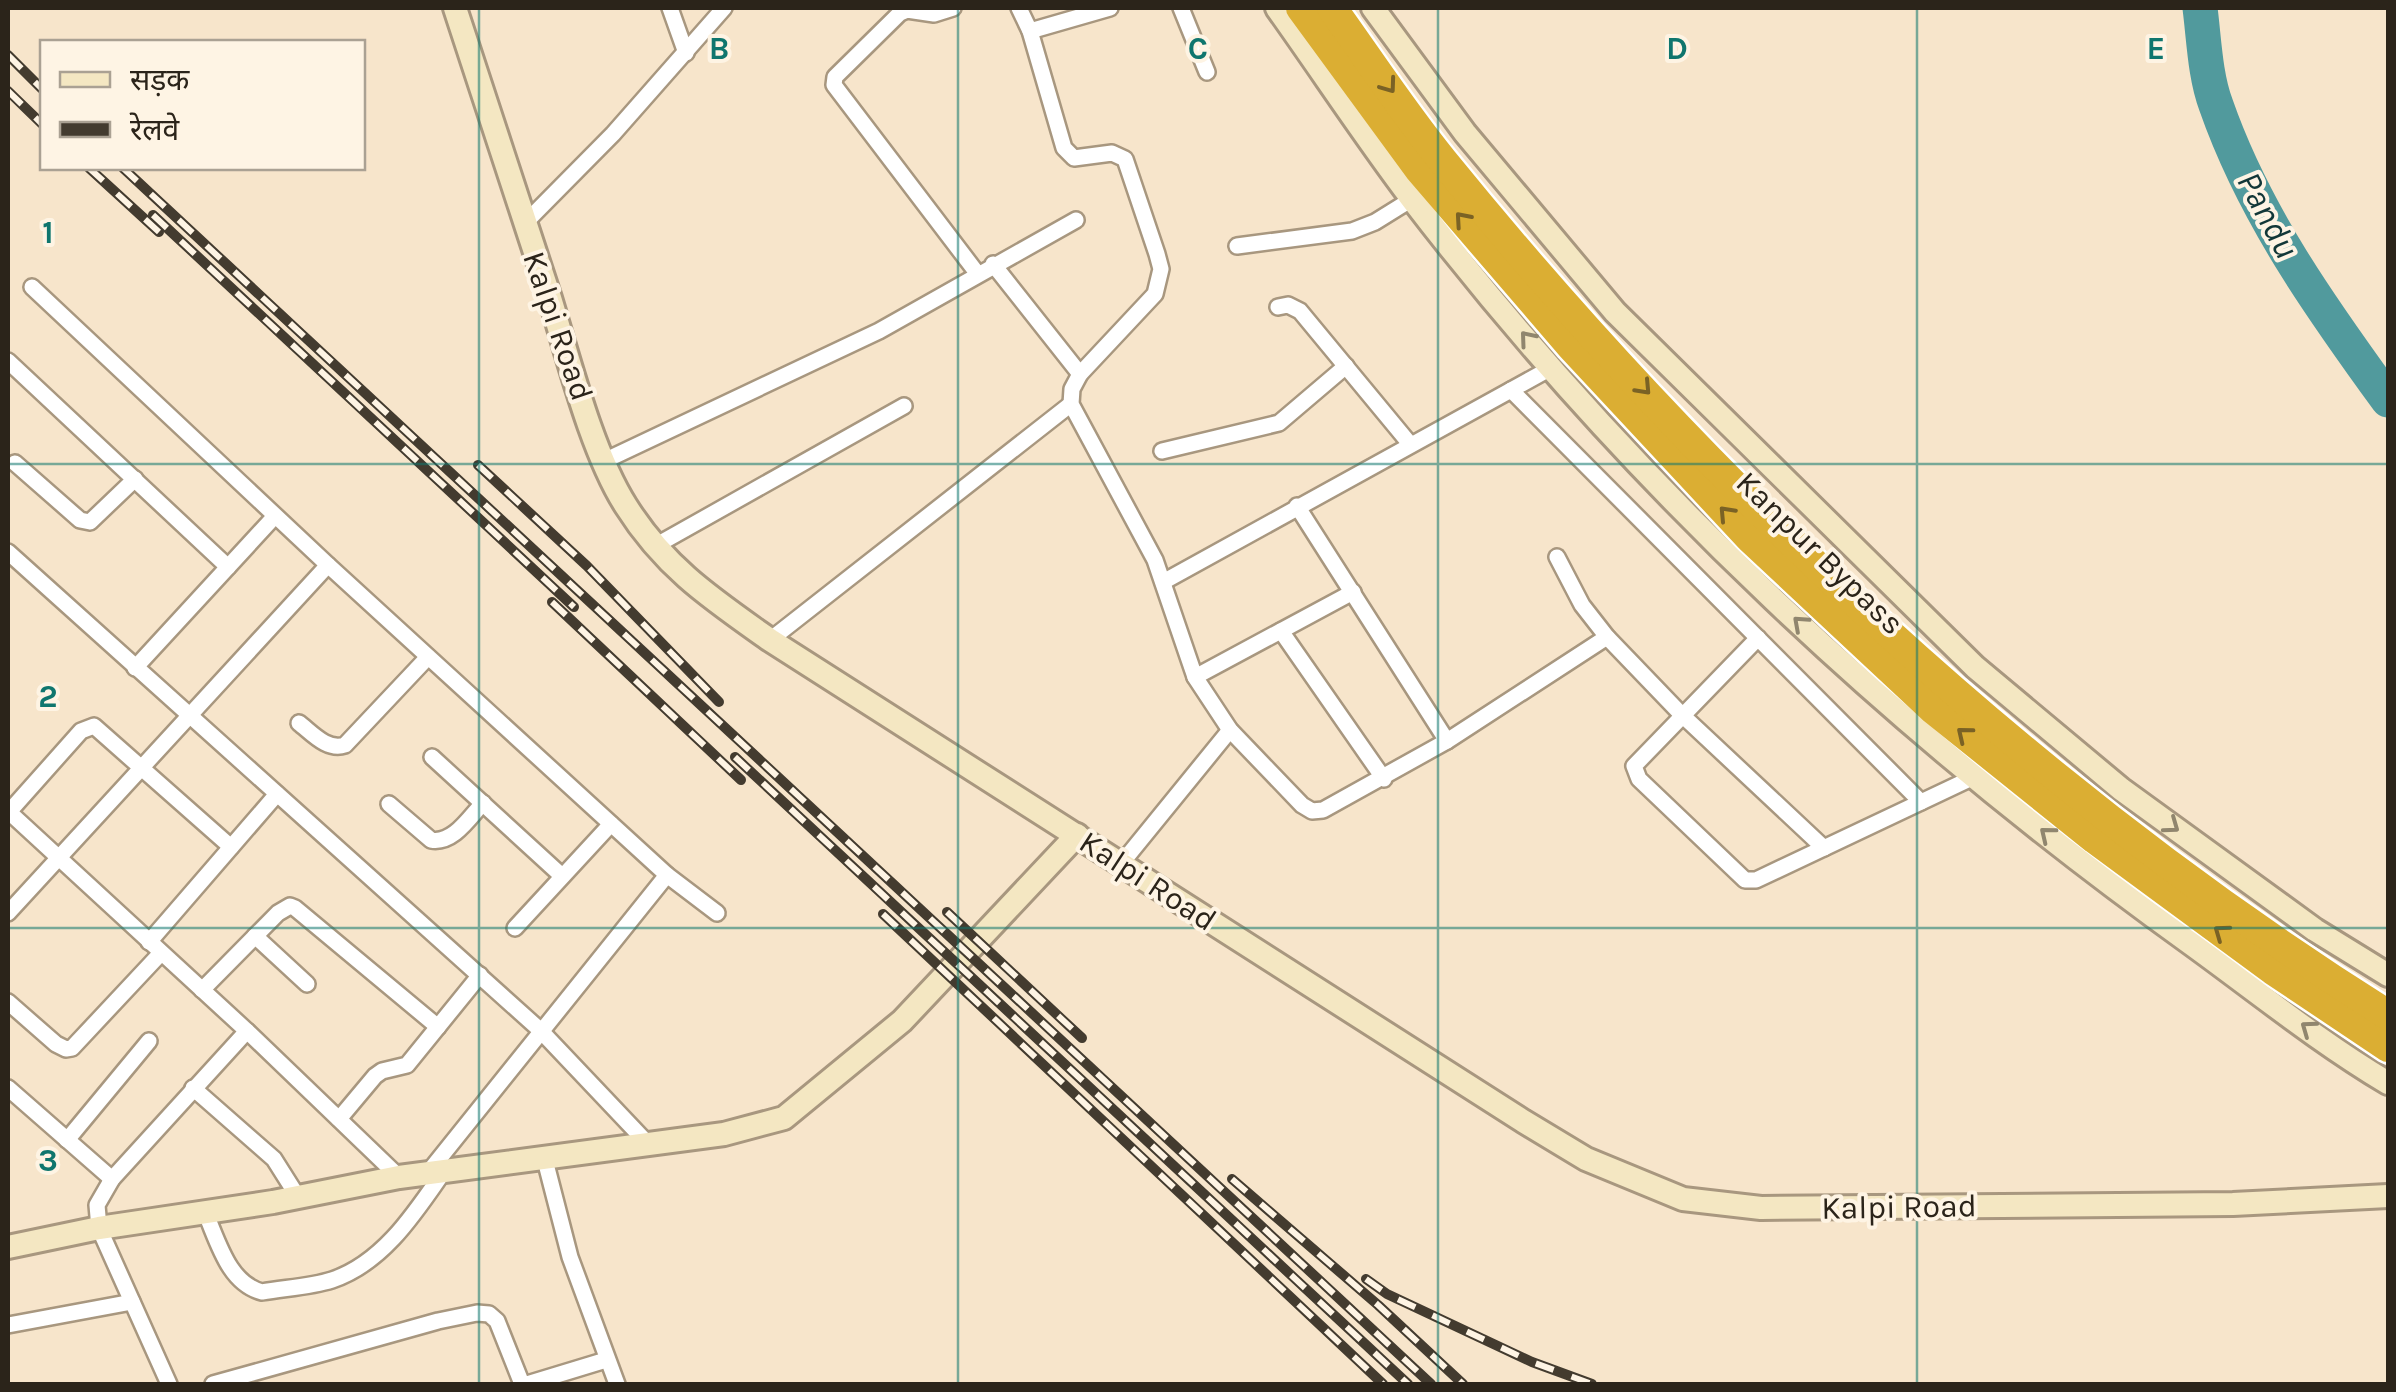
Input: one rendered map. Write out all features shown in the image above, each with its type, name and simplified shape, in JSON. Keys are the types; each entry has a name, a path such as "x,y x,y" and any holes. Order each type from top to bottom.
{"highway":[{"name":"Kanpur Bypass","path":"1301,8 1419,169 1571,346 1750,538 1933,709 2095,839 2273,970 2388,1046"},
{"name":"Kanpur Bypass","path":"1332,8 1454,174 1591,332 1770,521 1954,690 2114,820 2295,956 2388,1015"}],"main road":[{"name":"Kalpi Road","path":"456,8 604,462 624,504 655,546 692,585 770,640 1586,1158 1683,1199 1761,1208 2387,1200"},
{"path":"1277,8 1412,199 1551,368 1731,562 1920,731 2113,888 2388,1083"},
{"path":"1373,8 1465,132 1615,312 1975,668 2121,789 2315,930 2388,975"},
{"path":"8,1247 399,1177 724,1134 784,1118 902,1021 1076,835"}],"street":[{"path":"670,8 686,53"},
{"path":"524,224 614,134 724,8"},
{"path":"954,8 934,14 907,10 900,13 835,77 834,85 977,273"},
{"path":"1019,8 1030,32 1064,148 1074,158 1112,153 1124,159 1161,269 1160,282 1147,305 1080,374 1072,389 1071,404 1144,539 1195,677 1230,730 1312,812 1323,810 1447,741 1607,637"},
{"path":"1030,32 1110,8"},
{"path":"1181,8 1207,72"},
{"path":"1237,246 1352,232 1412,199"},
{"path":"604,462 878,331 1076,220"},
{"path":"993,264 1080,374"},
{"path":"32,287 610,824 717,913"},
{"path":"1278,307 1288,305 1300,311 1410,444"},
{"path":"1162,451 1279,423 1346,366"},
{"path":"10,367 228,567"},
{"path":"1163,582 1551,368"},
{"path":"1511,390 1922,802"},
{"path":"770,640 1071,404"},
{"path":"655,546 904,406"},
{"path":"15,463 80,520 90,522 135,479"},
{"path":"1297,506 1447,741"},
{"path":"135,668 275,516"},
{"path":"8,552 540,1030 648,1144"},
{"path":"1558,557 1582,605 1607,637 1824,848"},
{"path":"8,913 328,565"},
{"path":"1195,677 1354,592"},
{"path":"1280,631 1384,779"},
{"path":"1758,638 1638,758 1634,772 1745,880 1756,880 1976,776"},
{"path":"299,722 330,746 344,745 428,657"},
{"path":"231,847 94,726 87,726 8,812 399,1177"},
{"path":"1121,864 1230,730"},
{"path":"432,757 562,876"},
{"path":"8,1002 56,1044 72,1048 277,794"},
{"path":"389,804 431,840 440,842 483,804"},
{"path":"515,928 610,824"},
{"path":"205,1212 231,1268 250,1289 262,1292 330,1280 372,1258 410,1220 436,1172 540,1030 668,875"},
{"path":"202,990 284,908 296,908 438,1028"},
{"path":"255,936 307,984"},
{"path":"339,1120 375,1076 406,1066 480,976"},
{"path":"169,1384 99,1228 97,1205 112,1179 246,1031"},
{"path":"67,1140 149,1040"},
{"path":"8,1088 112,1179"},
{"path":"194,1088 274,1159 298,1197"},
{"path":"545,1160 570,1256 617,1384"},
{"path":"8,1325 132,1302"},
{"path":"214,1384 477,1313 488,1314 497,1321 525,1384 606,1360"}],"waterway":[{"name":"Pandu","path":"2200,8 2212,94 2249,184 2314,295 2388,400"}],"railway":[{"path":"8,55 40,87"},
{"path":"8,91 40,122"},
{"path":"91,170 159,232"},
{"path":"125,170 1431,1384"},
{"path":"153,215 574,607"},
{"path":"478,465 587,566 719,702"},
{"path":"552,602 741,780"},
{"path":"735,757 1408,1384"},
{"path":"947,912 1082,1038"},
{"path":"883,914 1383,1384"},
{"path":"1232,1179 1463,1384"},
{"path":"1366,1279 1387,1294 1532,1362 1592,1384"}]}
